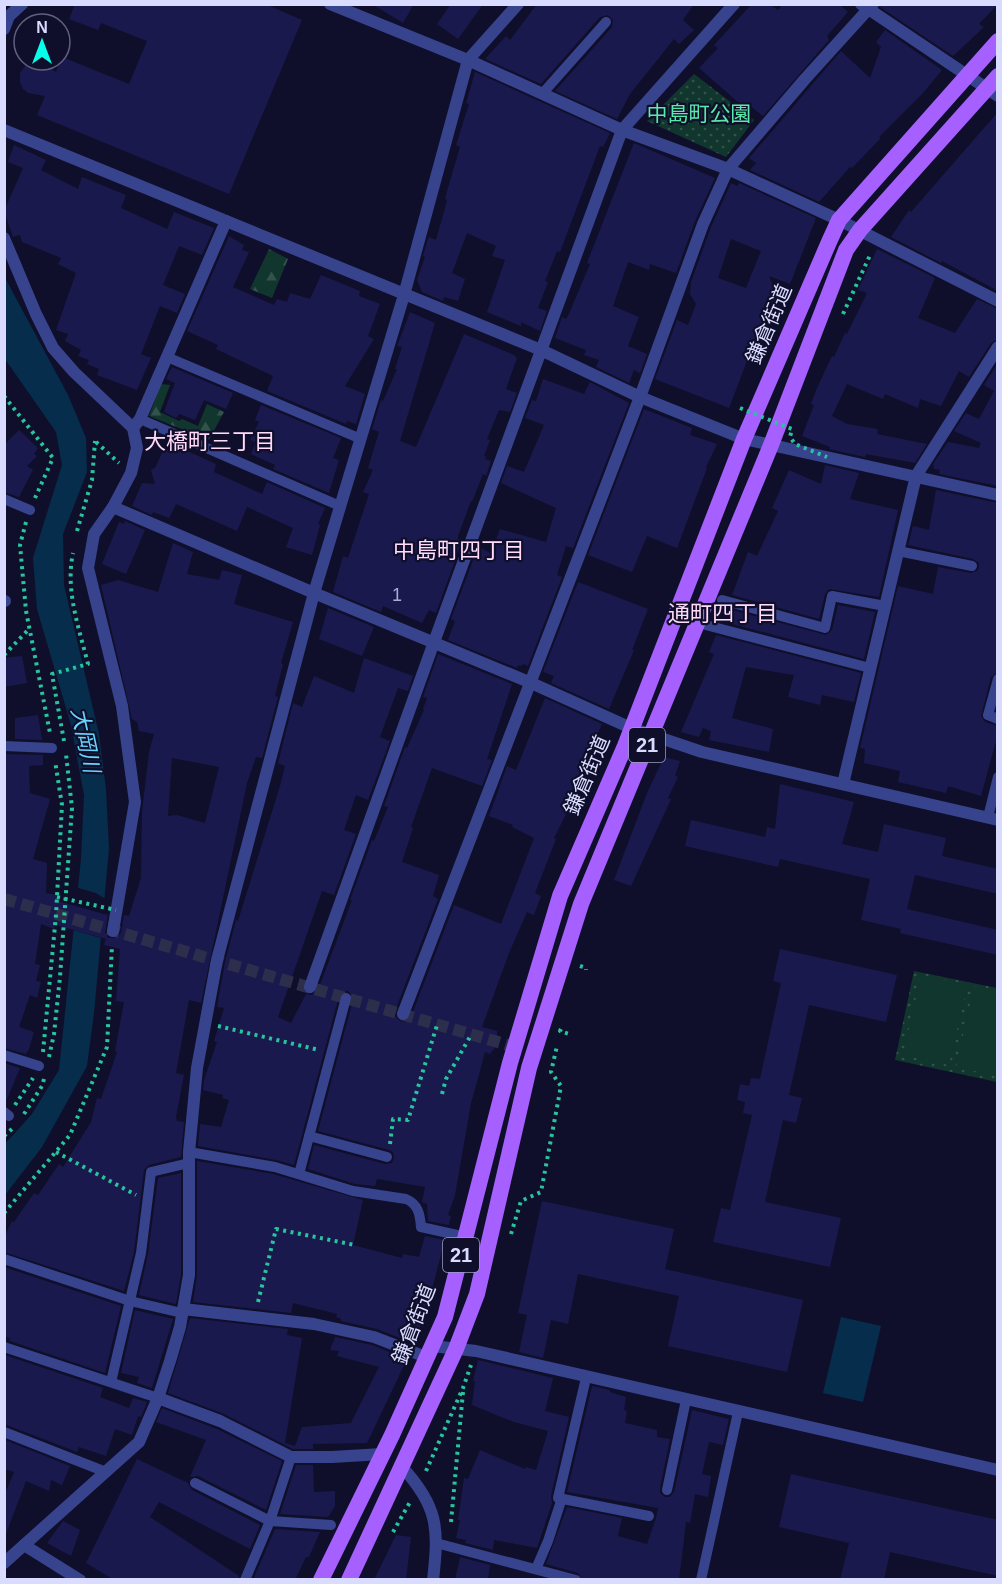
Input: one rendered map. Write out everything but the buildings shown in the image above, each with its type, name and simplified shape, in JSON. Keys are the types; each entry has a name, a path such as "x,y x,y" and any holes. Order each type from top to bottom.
{"main road":[{"name":"鎌倉街道","path":"321,1580 445,1317 510,1063 560,896 631,728 744,439 840,220 998,41"},
{"name":"鎌倉街道","path":"349,1580 456,1349 477,1294 529,1068 581,904 698,623 779,447 846,250 860,230 994,87"}],"street":[{"path":"4,29 7,15 22,4"},
{"path":"330,4 468,60 622,130 728,169 840,220 998,301"},
{"path":"4,1563 139,1442 158,1398 183,1311 189,1275 189,1158 197,1068 217,960 314,593 404,296 468,60 518,4"},
{"path":"310,987 622,130 734,4"},
{"path":"403,1014 703,224 728,169 867,6 966,75 994,87"},
{"path":"4,130 404,296 541,350 639,397 744,439 998,495"},
{"path":"113,931 135,802 122,706 88,568 94,534 113,507 131,473 137,448 137,423 226,221"},
{"path":"4,238 53,348 74,372 137,423"},
{"path":"843,784 916,476 998,347"},
{"path":"113,507 529,681 631,728 702,752 993,818"},
{"path":"183,1311 314,1324 429,1351 456,1349 476,1351 998,1470"},
{"path":"158,1398 220,1421 291,1457 382,1454"},
{"path":"402,1467 419,1486 432,1509 442,1545 433,1580"},
{"path":"24,1545 80,1580"}],"lane":[{"path":"542,94 606,22"},
{"path":"167,357 361,439"},
{"path":"137,423 340,506"},
{"path":"4,499 30,510"},
{"path":"898,550 972,566"},
{"path":"722,600 825,628 832,596 885,606"},
{"path":"698,623 870,668"},
{"path":"998,679 988,715 998,719"},
{"path":"4,746 52,748"},
{"path":"993,818 998,777"},
{"path":"299,1174 346,998"},
{"path":"4,1055 43,1069"},
{"path":"309,1137 387,1157"},
{"path":"111,1382 141,1253 151,1172 189,1158 275,1167 353,1191 406,1198 414,1202 420,1213 421,1227 466,1237"},
{"path":"4,1259 130,1301 183,1311"},
{"path":"4,1347 158,1398"},
{"path":"586,1377 558,1498 649,1516"},
{"path":"667,1490 686,1400"},
{"path":"700,1580 738,1412"},
{"path":"4,1432 106,1472"},
{"path":"245,1580 270,1521 291,1457"},
{"path":"195,1483 270,1521 331,1526"},
{"path":"536,1569 562,1498"},
{"path":"442,1545 576,1580"}],"path":[{"path":"840,319 877,239"},
{"path":"740,408 794,428"},
{"path":"779,447 794,428"},
{"path":"794,428 790,436 795,444 827,458"},
{"path":"95,441 131,473"},
{"path":"4,655 30,629"},
{"path":"52,674 88,664"},
{"path":"23,1114 42,1086 43,1069 54,1034 72,808"},
{"path":"57,897 116,910"},
{"path":"4,1214 70,1135 107,1047 113,931"},
{"path":"577,977 583,957"},
{"path":"580,966 586,970"},
{"path":"564,1020 560,1031 569,1034"},
{"path":"205,1023 331,1053"},
{"path":"387,1157 393,1119 408,1120 437,1025"},
{"path":"442,1094 446,1079 471,1035"},
{"path":"4,1136 17,1124"},
{"path":"56,1152 147,1202"},
{"path":"254,1317 276,1229 355,1245"},
{"path":"442,1545 463,1388"}],"green space":[{"name":"中島町公園","path":"694,74 754,120 726,157 647,121"},
{"path":"269,249 288,259 272,298 250,289"},
{"path":"161,384 170,385 160,412 179,421 182,419 198,426 207,404 224,412 209,440 149,416"},
{"path":"914,971 997,988 997,1082 895,1060"},
{"path":"921,975 967,985 949,1065 903,1055"},
{"path":"974,986 997,991 997,1076 956,1067"}],"water":[{"name":"大岡川","path":"4,276 68,395 86,438 87,472 63,534 64,585 99,734 106,789 109,848 87,1066 42,1147 5,1195 5,1144 32,1114 59,1070 81,859 84,795 71,725 37,609 33,558 62,465 56,432 5,359"},
{"path":"841,1317 881,1326 863,1402 823,1393"}],"pier":[{"path":"75,887 96,893 107,900 104,939 70,929"}],"tunnel":[{"path":"4,899 515,1047"}],"district":[{"name":"大橋町三丁目","path":"210,441"},
{"name":"中島町四丁目","path":"459,550"},
{"name":"通町四丁目","path":"723,613"}]}
